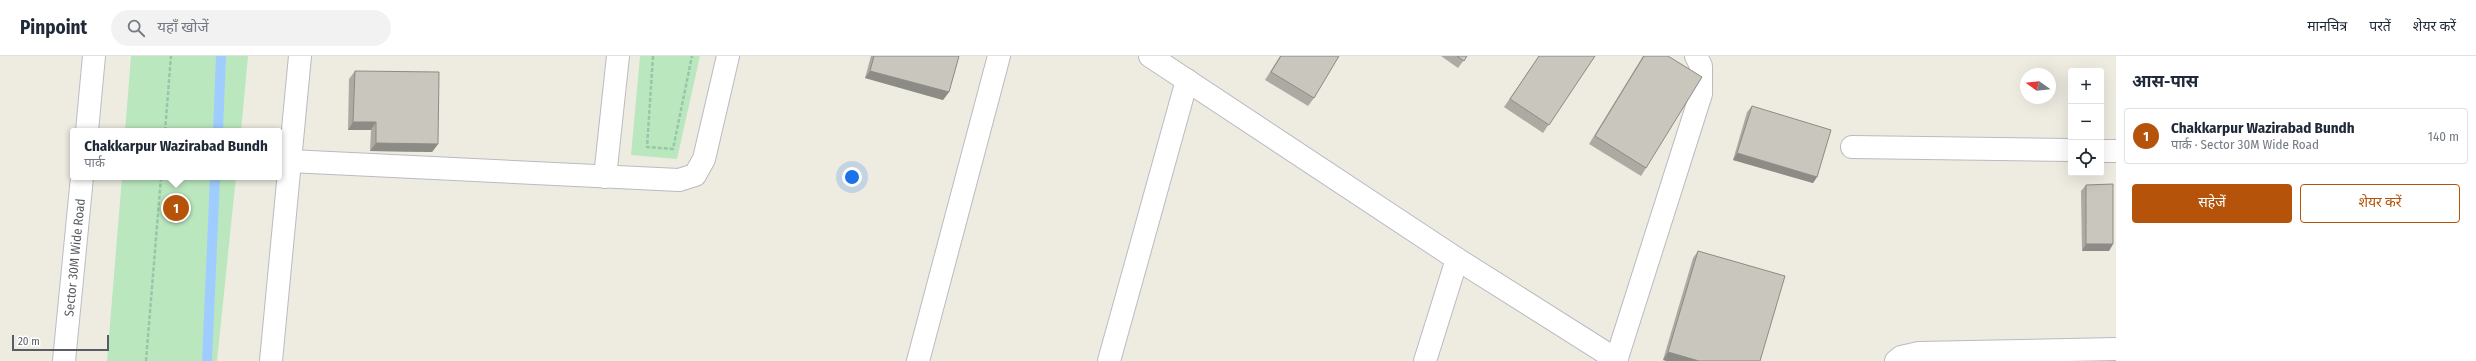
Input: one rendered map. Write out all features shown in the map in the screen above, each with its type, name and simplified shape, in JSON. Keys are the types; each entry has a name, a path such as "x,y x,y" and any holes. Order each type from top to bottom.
{"street":[{"path":"87,128 94,56"},
{"path":"271,361 300,56"},
{"path":"605,177 618,56"},
{"path":"290,161 679,180 695,175 704,159 728,56"},
{"path":"918,361 999,56"},
{"path":"1150,56 1457,259 1617,360 1701,94 1701,66 1696,56"},
{"path":"1109,361 1187,80"},
{"path":"1852,147 2068,150"},
{"path":"2104,151 2116,151"},
{"name":"Sector 30M Wide Road","path":"64,361 82,180"},
{"path":"1425,361 1457,259"},
{"path":"1896,361 1900,357 1919,352 2116,349"}],"path":[{"path":"165,128 171,56"},
{"path":"653,56 647,146 673,149 692,56"},
{"path":"146,361 161,180"}],"green space":[{"path":"131,56 248,56 241,128 125,128"},
{"path":"640,56 700,56 677,159 631,155"},
{"path":"122,180 236,180 217,361 107,361"}],"building":[{"path":"874,56 959,56 949,92 870,71"},
{"path":"1281,56 1339,56 1314,98 1271,72"},
{"path":"1457,56 1467,56 1464,61"},
{"path":"1539,56 1595,56 1549,125 1510,99"},
{"path":"1644,56 1668,56 1702,77 1646,168 1595,136"},
{"path":"355,71 439,72 438,144 376,143 376,122 353,122"},
{"path":"1752,106 1831,130 1817,177 1737,153"},
{"path":"2113,184 2113,244 2086,244 2086,185"},
{"path":"1698,251 1785,276 1760,361 1699,361 1668,352"}],"waterway":[{"path":"218,128 221,56"},
{"path":"207,361 215,180"}],"place":[{"name":"Chakkarpur Wazirabad Bundh","path":"176,208"}]}
